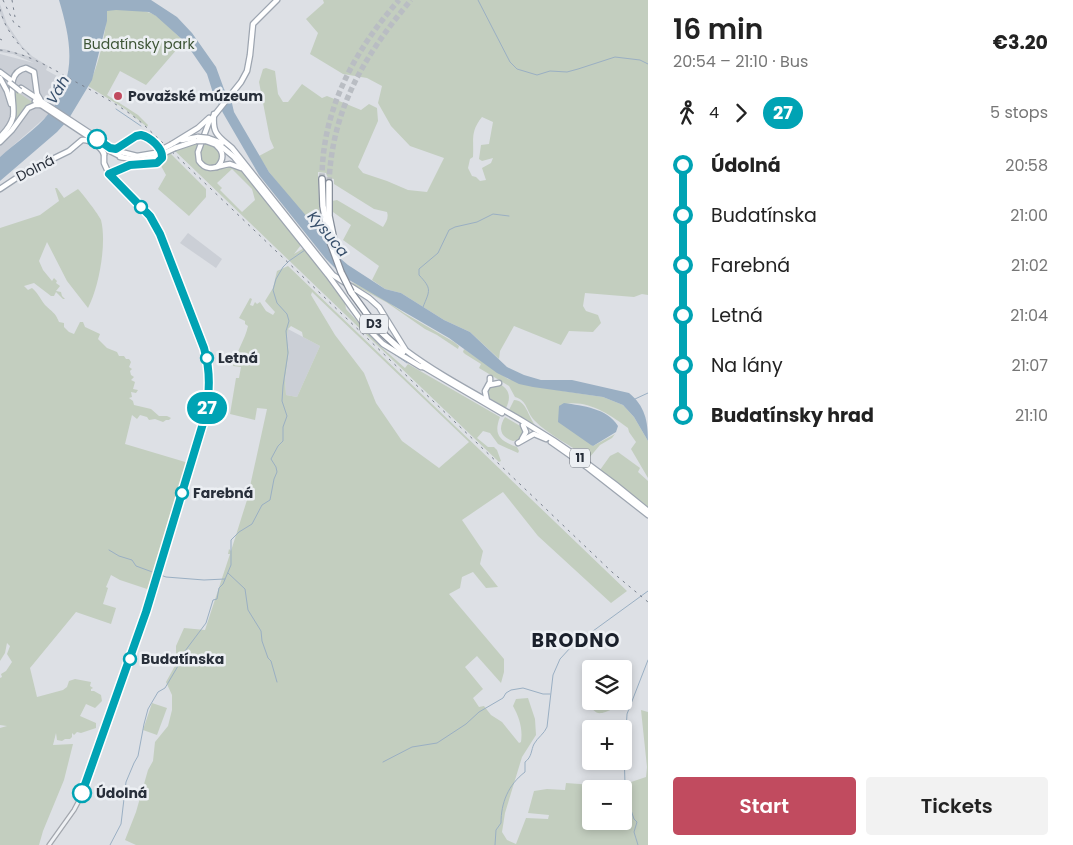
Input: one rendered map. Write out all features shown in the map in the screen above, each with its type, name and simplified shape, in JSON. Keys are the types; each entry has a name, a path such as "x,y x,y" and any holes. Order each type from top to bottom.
{"highway":[{"name":"D3","path":"396,342 379,326 357,296 344,271 334,245 325,184 325,217 331,245 341,272 351,292 377,328 404,351"}],"main road":[{"path":"174,146 214,114 243,79 248,69 253,24 277,0"},
{"path":"0,137 7,132 13,117 12,80 17,72 23,69 30,69 34,72 37,94 42,104"},
{"path":"0,75 122,157"},
{"path":"0,75 11,97"},
{"path":"21,90 31,88 35,85 36,79"},
{"path":"0,142 28,108 42,104"},
{"path":"214,114 213,124 215,131 308,248 373,336 394,351 424,367"},
{"path":"214,114 207,127 198,155 202,165 212,168 230,164 244,170"},
{"path":"70,123 82,140 87,140 102,149 104,163 109,174 130,165 157,163 162,158 160,150 144,135 139,135 116,149 110,148"},
{"path":"70,123 110,148 122,153 134,156 156,155"},
{"path":"104,154 138,160 156,155 186,139 208,140 221,143 233,152"},
{"name":"Dolná","path":"0,189 24,173 70,150 82,140"},
{"path":"208,140 219,147 223,155 221,163 212,168"},
{"path":"208,140 226,149 308,248 333,275 369,298 383,312 404,351"},
{"path":"124,144 122,147 123,151 134,156"},
{"name":"D3","path":"396,342 424,367"},
{"name":"11","path":"404,351 573,453 648,511"},
{"name":"11","path":"424,367 546,439 593,472 648,515"},
{"path":"487,400 485,391 490,378"},
{"path":"488,385 499,383"},
{"path":"523,425 526,432 525,436 518,443 534,434 546,439"}],"street":[{"path":"48,845 79,800 145,614 206,413 209,379 206,354 163,241 150,216 109,174"}],"shaded area":[{"path":"0,4 7,24 22,46 32,56 48,66 46,70 66,81 61,95 48,115 0,157 0,54 34,63 13,54 0,52 0,49 4,49 31,57 21,47 5,25 0,13"},
{"path":"188,233 222,259 216,268 180,243"},
{"path":"288,329 320,346 297,397 286,395 285,380 289,352"}],"green space":[{"path":"323,0 648,0 648,295 642,294 634,297 585,293 583,306 586,311 598,315 601,323 593,332 569,331 561,345 514,326 500,351 499,359 470,332 444,320 401,293 385,289 372,280 379,266 343,240 351,225 333,212 332,201 337,200 383,227 386,222 387,212 374,209 334,184 334,179 328,178 326,173 318,172 319,207 324,233 321,236 269,172 259,156 274,148 270,139 259,82 263,69 275,71 278,94 283,102 288,102 302,84 322,98 327,96 361,110 369,104 377,108 378,121 358,167 363,173 408,190 427,192 444,158 410,146 391,126 378,103 382,86 367,78 343,74 310,54 318,33 306,19 324,3","holes":["482,117 493,122 489,144 481,145 479,159 482,161 493,158 491,163 482,168 486,180 480,181 472,176 468,168 470,159 473,157 474,132"]},
{"name":"Budatínsky park","path":"107,10 133,10 153,14 182,39 178,48 146,85 120,71 107,95 138,115 148,125 147,127 125,109 88,86 101,49"},
{"path":"13,89 35,104 13,125 16,109"},
{"path":"198,143 196,156 208,169 235,166 243,171 301,245 294,254 304,248 345,303 346,309 380,346 405,368 408,364 500,417 497,428 499,436 502,440 517,447 518,453 498,444 490,433 483,431 477,438 488,447 494,447 497,450 501,461 499,462 175,151","holes":["232,169 252,189 255,200 242,212 220,190 222,188 217,183"]},
{"path":"202,143 214,145 222,155 217,165 207,166 202,161 200,153"},
{"path":"170,153 206,189 206,197 189,216 158,189 166,175 160,164 164,156"},
{"path":"55,188 64,198 78,189 101,220 103,240 101,265 96,289 88,308 67,281 47,242 39,261 43,270 52,281 54,278 57,281 56,283 60,286 56,291 61,292 65,299 56,292 54,296 51,296 34,283 24,286 28,290 32,288 38,294 45,305 55,314 59,322 64,323 64,327 69,332 74,334 80,322 83,322 85,327 100,334 98,339 107,348 117,352 119,356 129,359 131,362 129,367 132,369 130,371 131,375 134,377 131,380 135,382 133,389 138,390 136,393 131,392 132,397 129,398 133,401 134,405 151,409 159,416 171,418 163,422 155,419 149,420 147,417 140,415 137,419 132,415 125,444 192,464 150,593 150,590 111,575 106,587 108,588 103,604 116,608 111,624 76,612 30,668 37,697 63,690 67,687 69,681 75,679 91,682 90,686 93,688 91,691 101,695 102,701 95,708 86,704 80,716 96,723 96,728 81,733 77,732 74,735 72,733 70,739 62,741 57,740 56,733 53,745 73,744 64,780 39,845 0,845 0,728 7,726 0,725 0,678 2,677 1,674 6,671 12,662 7,654 10,646 7,643 5,653 0,661 0,228 40,215 59,201"},
{"path":"288,266 627,591 611,603 538,536 503,492 462,520 483,551 480,564 498,587 486,588 473,572 462,577 460,588 449,594 504,659 504,672 501,683 477,656 465,667 483,689 473,698 479,707 484,706 491,715 502,722 519,743 521,742 521,727 513,706 516,699 528,698 535,719 536,735 522,757 505,813 502,832 507,840 516,844 526,818 548,819 549,815 528,813 534,791 547,789 565,790 566,783 582,784 582,830 632,830 632,782 646,777 647,767 641,710 648,712 648,845 136,845 125,840 136,812 148,770 153,761 155,742 168,726 172,710 172,695 166,682 176,664 176,646 184,628 205,630 230,554 228,554 229,549 231,551 247,500 267,409 257,408 255,420 230,414 236,378 239,378 241,367 233,366 248,326 245,324 245,321 239,318 250,298 252,299 250,305 253,306 255,302 257,304 260,302 266,311 273,315 275,312 265,301 273,288 277,271","holes":["312,292 469,442 439,468 402,441 376,403 364,373 335,335 311,295","291,326 302,332 303,337 320,346 297,397 286,395 285,380 289,352 287,338 288,329"]},
{"path":"352,282 378,295 404,313 454,342 459,346 458,349 386,302 354,285"},
{"path":"464,349 508,379 563,391 603,397 623,405 634,417 648,441 648,478 631,449 636,442 628,428 621,423 605,413 588,406 570,403 561,405 559,415 593,446 615,434 600,445 589,458 539,425 531,417 522,401 515,397 509,386 479,368 481,364 465,354 463,352"},
{"path":"500,384 509,394 506,408 486,395 487,387"},
{"path":"514,400 524,406 535,425 509,410"},
{"path":"505,417 522,427 525,431 521,439 513,441 503,435 501,425"},
{"path":"618,452 640,468 638,472 648,481 648,507 600,470 610,456"},
{"path":"152,703 167,708 157,735 143,730"},
{"path":"593,710 610,710 603,713 597,713"}],"water":[{"path":"59,0 151,0 177,17 192,33 216,67 224,89 231,99 234,112 269,172 314,225 334,253 348,265 385,289 401,293 444,320 470,332 507,367 541,380 572,380 629,393 639,403 644,414 648,441 634,417 623,405 603,397 519,384 497,373 449,338 344,277 326,259 259,175 223,113 213,93 207,74 185,42 149,12 107,11 107,21 92,80 68,120 57,132 0,181 0,157 44,119 58,99 64,86 68,72 69,44"},
{"path":"564,403 587,407 608,415 618,426 616,432 593,446 591,445 558,422 559,406"}],"waterway":[{"path":"478,0 510,62 517,69 537,75 550,71 567,72 615,57 640,60 648,64"},
{"path":"116,109 141,126"},
{"path":"423,307 428,287 419,275 419,269 438,253 449,230 477,222 493,214 509,216"},
{"path":"110,845 121,824 126,782 138,756 148,709 158,692 165,688 182,655 206,623 213,600 217,599 219,588 223,584 231,565 231,540 239,532 252,524 262,505 270,500 277,472 271,459 283,441 283,427 287,416 282,401 288,353 286,331 289,321 287,314 277,303 273,290 276,279 283,267 305,250"},
{"path":"390,351 407,363"},
{"path":"635,399 648,393"},
{"path":"109,550 119,556 132,560 136,566 166,577 204,580 225,579"},
{"path":"228,573 245,589 248,610 261,631 262,641 268,658 271,661 277,682"},
{"path":"495,845 496,830 501,823 502,808 507,795 514,783 525,772 525,762 530,756 537,739 547,727 553,675 560,659 571,647 648,591"},
{"path":"627,720 627,714 648,660"},
{"path":"383,762 412,747 437,743 466,724 479,712 503,698 511,690 523,688 543,694 550,694"},
{"path":"625,770 625,780"},
{"path":"632,813 637,822 634,832 638,845"}],"tunnel":[{"path":"322,179 323,154 334,105 355,61 368,40 399,0"},
{"path":"329,183 331,156 336,131 344,107 365,63 411,0"}],"railway":[{"path":"3,0 14,23"},
{"path":"12,0 15,17"},
{"path":"0,9 12,35 31,56"},
{"path":"18,26 24,29"},
{"path":"0,50 20,54 48,66 110,101 143,124 612,572 648,602"}],"bus line":[{"name":"27","path":"82,793 146,612 204,420 209,390 207,357 201,337 160,234 150,216 109,174 130,165 157,163 162,158 162,152 146,136 136,136 116,149 110,148 97,139"}],"place":[{"name":"Považské múzeum","path":"118,96"},
{"name":"Letná","path":"207,358"},
{"name":"Farebná","path":"182,493"},
{"name":"Budatínska","path":"130,659"},
{"name":"Údolná","path":"82,793"}],"district":[{"name":"BRODNO","path":"576,640"}],"water label":[{"name":"Váh","path":"58,90"},
{"name":"Kysuca","path":"328,234"}]}
